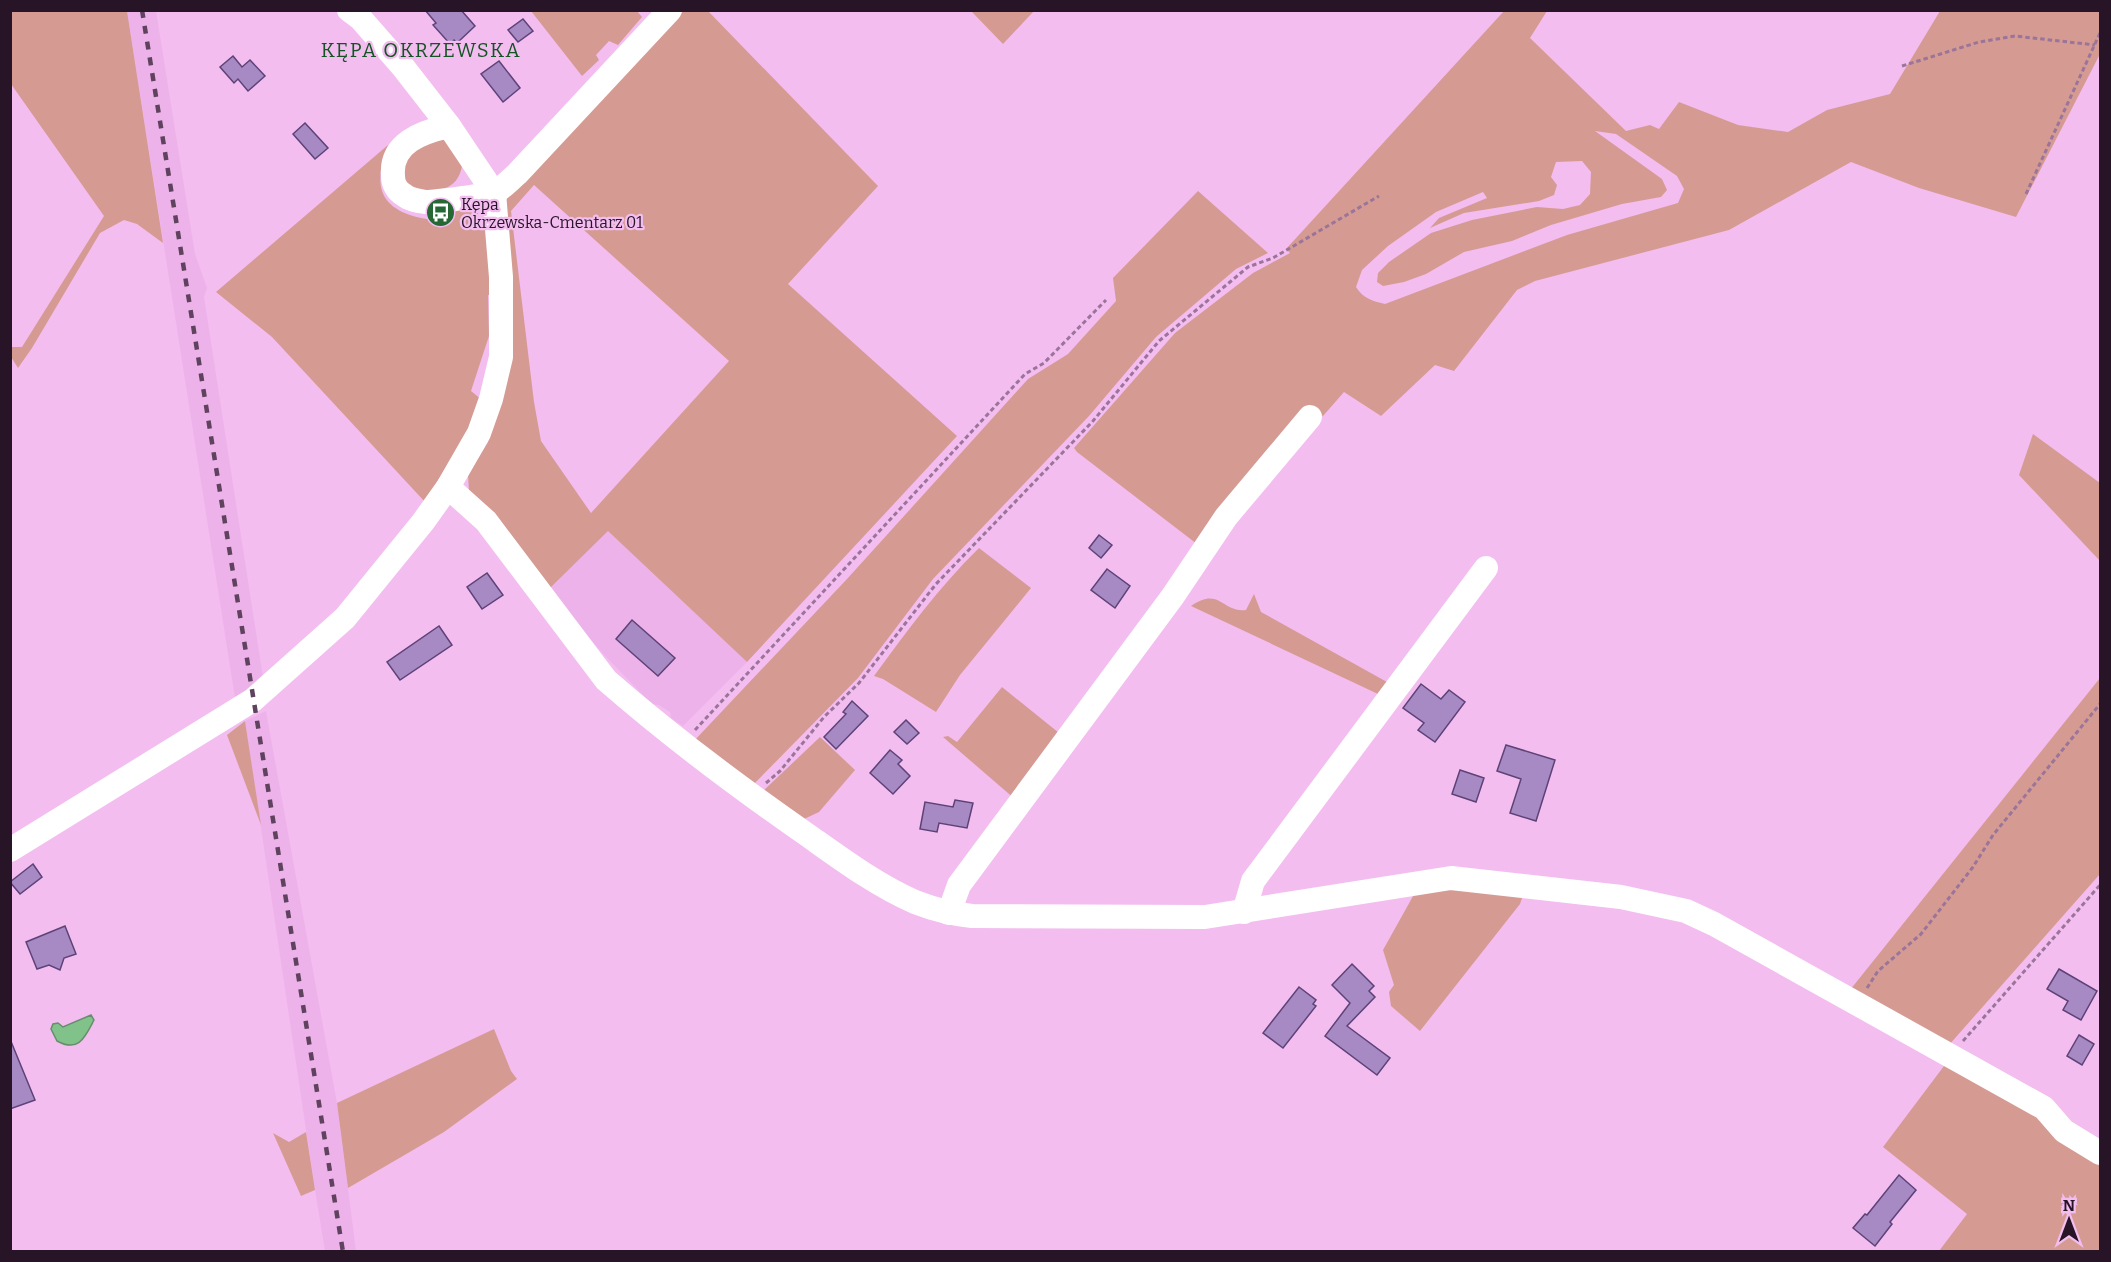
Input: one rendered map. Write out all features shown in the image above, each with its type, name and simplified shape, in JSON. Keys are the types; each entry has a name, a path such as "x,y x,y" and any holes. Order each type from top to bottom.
{"street":[{"path":"10,850 253,700 345,618 448,488 479,433 491,399 501,357 501,277 494,194 449,126 396,59 361,19 349,10"},
{"path":"449,126 425,131 408,141 395,155 392,168 393,181 397,190 405,196 428,202 494,194 517,174 670,10"},
{"path":"949,913 959,885 1173,596 1226,517 1310,417"},
{"path":"448,488 486,521 606,680 751,795 880,884 912,901 949,913 972,916 1205,917 1451,878 1621,897 1686,911 1714,924 2044,1108 2064,1131 2100,1153"},
{"path":"1244,912 1254,881 1486,568"}],"path":[{"path":"2026,194 2100,33"},
{"path":"1902,66 1979,42 2015,36 2095,45"},
{"path":"751,795 780,771 824,717 859,683 936,584 1093,421 1159,341 1248,267 1273,258 1379,196"},
{"path":"684,742 1025,374 1044,363 1106,300"},
{"path":"1856,1004 1878,971 1921,934 1973,867 1993,835 2100,704"},
{"path":"1950,1056 2100,885"}],"shaded area":[{"path":"11,10 127,11 163,243 137,224 124,220 100,233 18,368 11,357 11,347 22,347 104,216 11,84"},
{"path":"127,11 156,11 195,254 207,288 204,297 264,684 235,698"},
{"path":"531,11 637,11 642,17 618,45 609,41 596,55 599,60 582,76"},
{"path":"683,11 708,11 878,186 788,284 957,436 747,662 608,531 548,590 469,491 468,475 488,442 513,325 504,210 508,193","holes":["534,185 729,361 591,513 541,441 534,402 511,211"]},
{"path":"971,11 1034,11 1003,44"},
{"path":"1504,11 1547,11 1530,38 1626,131 1650,125 1659,129 1679,102 1738,125 1788,132 1827,110 1890,94 1940,11 2100,11 2100,54 2016,217 1919,188 1851,162 1729,230 1535,281 1517,290 1454,371 1435,365 1381,416 1344,392 1323,416 1312,409 1197,544 1074,448 1175,333 1253,273 1290,253 1286,249","holes":["1595,131 1616,134 1677,176 1684,189 1678,203 1567,235 1385,304 1368,298 1356,287 1362,270 1388,246 1436,212 1483,192 1487,198 1439,218 1430,228 1464,213 1539,201 1554,195 1557,185 1551,177 1556,162 1582,161 1591,172 1590,194 1580,205 1563,209 1537,207 1472,220 1431,233 1389,262 1378,273 1377,282 1383,286 1404,282 1426,274 1464,252 1512,241 1551,225 1622,204 1661,197 1667,190 1662,179"]},
{"path":"438,138 445,140 463,161 461,171 454,183 448,187 418,192 405,182 404,162 410,153"},
{"path":"388,145 380,177 381,187 389,203 410,215 431,219 441,218 464,207 488,224 492,295 488,295 489,336 471,391 482,400 464,437 425,502 272,337 216,292"},
{"path":"1198,191 1268,253 1236,269 1156,337 1089,416 933,579 858,678 753,785 693,742 847,579 1028,379 1068,354 1116,301 1113,278"},
{"path":"2033,434 2100,483 2100,561 2019,475"},
{"path":"608,530 747,662 683,726 671,718 670,712 659,705 652,704 606,657 548,590"},
{"path":"979,548 1031,588 960,675 936,712 883,679 874,676 937,594"},
{"path":"1254,594 1261,612 1387,682 1378,694 1191,606 1201,601 1215,599 1231,608 1246,610"},
{"path":"2100,678 2100,874 1949,1045 1850,990"},
{"path":"1002,687 1064,737 1016,800 943,737 948,736 957,742"},
{"path":"266,711 337,1103 356,1251 325,1251 245,721"},
{"path":"245,721 261,825 227,735"},
{"path":"820,737 855,770 819,812 802,820 762,792"},
{"path":"1417,889 1524,892 1520,904 1420,1031 1391,1006 1389,992 1394,985 1383,950"},
{"path":"91,1015 94,1020 80,1041 71,1045 57,1041 51,1029 53,1024 58,1023 63,1027"},
{"path":"494,1029 511,1071 517,1079 444,1132 348,1188 337,1103"},
{"path":"1947,1062 2036,1112 2100,1160 2100,1251 1939,1251 1967,1214 1883,1147"},
{"path":"306,1132 315,1190 301,1196 273,1133 289,1142"}],"building":[{"path":"425,10 461,10 475,26 457,43 454,40 450,44 433,25 436,23"},
{"path":"523,19 533,31 518,42 508,30"},
{"path":"233,56 242,67 250,60 265,76 248,91 238,79 234,83 220,67"},
{"path":"499,61 520,88 503,102 481,74"},
{"path":"305,123 328,148 315,159 293,134"},
{"path":"1099,535 1112,545 1101,558 1089,548"},
{"path":"1107,569 1130,586 1115,608 1091,590"},
{"path":"487,573 503,595 482,609 467,587"},
{"path":"632,620 675,658 658,676 616,639"},
{"path":"439,626 452,645 400,680 387,662"},
{"path":"1421,684 1441,699 1449,690 1465,702 1435,742 1418,730 1424,723 1403,708"},
{"path":"852,701 868,716 836,749 824,737 846,714 843,712"},
{"path":"906,720 919,733 907,744 894,732"},
{"path":"1506,745 1555,760 1536,821 1510,813 1521,779 1497,771"},
{"path":"890,750 902,760 898,764 910,776 893,794 870,773"},
{"path":"1460,770 1484,778 1476,802 1452,794"},
{"path":"955,800 973,803 967,828 939,823 937,832 920,829 925,802 953,807"},
{"path":"33,864 42,877 20,894 10,882"},
{"path":"65,926 76,954 64,958 60,970 49,965 37,969 26,942"},
{"path":"1352,964 1374,986 1369,991 1375,997 1347,1026 1390,1058 1377,1075 1325,1036 1350,1003 1332,985"},
{"path":"2059,969 2097,991 2081,1020 2063,1010 2068,1001 2047,989"},
{"path":"1299,987 1316,1000 1313,1004 1316,1006 1283,1048 1263,1033"},
{"path":"2079,1035 2094,1044 2082,1065 2067,1056"},
{"path":"10,1039 35,1100 10,1109"},
{"path":"1899,1175 1916,1190 1890,1222 1892,1224 1875,1246 1853,1228 1865,1214 1867,1215"}],"railway":[{"path":"142,10 343,1252"}],"place":[{"name":"Kępa Okrzewska-Cmentarz 01","path":"440,213"}],"district":[{"name":"KĘPA OKRZEWSKA","path":"421,50"}]}
